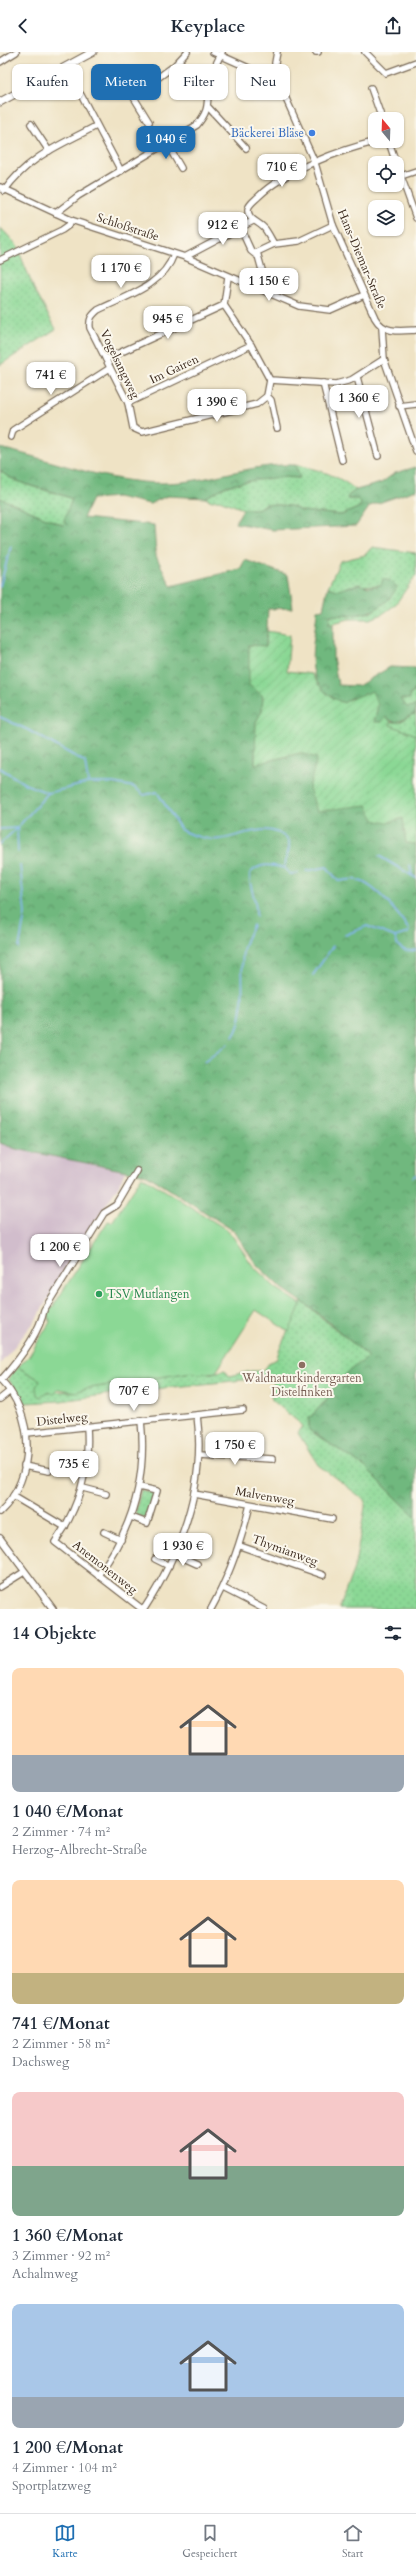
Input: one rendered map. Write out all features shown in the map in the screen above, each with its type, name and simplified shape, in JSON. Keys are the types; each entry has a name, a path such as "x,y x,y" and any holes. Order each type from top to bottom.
{"main road":[{"path":"0,102 93,52"}],"street":[{"path":"0,62 16,52"},
{"path":"149,122 133,96 174,66 187,52"},
{"path":"214,52 241,64"},
{"name":"Hans-Diemar-Straße","path":"275,64 277,52"},
{"path":"365,52 386,73 416,62"},
{"path":"56,213 78,196 167,144 196,125 209,108 209,85 221,54"},
{"path":"371,88 380,112"},
{"path":"83,99 121,171"},
{"name":"Hans-Diemar-Straße","path":"286,100 315,163 333,225 364,295 382,328 398,331 416,330"},
{"path":"209,108 246,148"},
{"path":"31,124 49,151"},
{"path":"2,189 23,167 49,151 96,126"},
{"path":"167,144 181,168"},
{"path":"274,244 264,227 253,221 248,208 264,191 287,174 368,144"},
{"path":"404,175 416,171"},
{"path":"404,184 416,218"},
{"name":"Schloßstraße","path":"2,189 71,220 185,257 228,277 300,306 320,310 330,310 364,295"},
{"path":"0,260 62,230 71,220"},
{"path":"185,257 253,221"},
{"path":"256,255 256,252 274,244 299,242 333,225"},
{"path":"240,227 251,251 256,255 268,292"},
{"name":"Vogelsangweg","path":"174,254 170,266 162,276 92,315 90,328 128,403 132,426 138,432 257,404 267,396"},
{"path":"228,277 224,305 251,345 270,380 267,396 271,400 277,428"},
{"path":"106,359 224,305"},
{"path":"382,328 384,359 399,406 416,451"},
{"name":"Im Gairen","path":"128,403 251,345"},
{"path":"270,380 336,384 357,377 384,359"},
{"path":"11,438 13,430 110,368"},
{"path":"357,377 378,456"},
{"path":"323,383 342,460"},
{"path":"399,406 416,404"},
{"path":"0,1512 13,1496 24,1466 27,1433 22,1410 1,1379 14,1365 42,1320 44,1310 104,1212 117,1205 137,1171"},
{"path":"0,1399 10,1391"},
{"name":"Distelweg","path":"27,1433 243,1410"},
{"path":"143,1609 162,1581 175,1554 194,1494 199,1455 197,1415"},
{"path":"98,1575 121,1540 131,1517 139,1487 142,1461 141,1420"},
{"path":"13,1496 65,1527 83,1488 88,1448 87,1427"},
{"path":"199,1455 272,1459"},
{"path":"24,1466 49,1471"},
{"path":"131,1517 147,1523 157,1491 139,1487"},
{"path":"83,1488 106,1494"},
{"name":"Malvenweg","path":"194,1494 332,1519"},
{"path":"211,1609 223,1588 240,1546 250,1505"},
{"name":"Anemonenweg","path":"65,1527 54,1542 143,1609"},
{"path":"104,1532 121,1540"},
{"path":"0,1538 53,1609"},
{"name":"Thymianweg","path":"240,1546 323,1575"},
{"path":"175,1554 197,1564"},
{"path":"155,1559 169,1566"},
{"path":"0,1587 24,1572"},
{"path":"223,1588 264,1609"}],"shaded area":[{"path":"0,1143 16,1149 125,1171 119,1185 72,1257 35,1321 0,1364"}],"green space":[{"path":"0,227 16,244 34,289 56,329 0,365"},
{"path":"0,448 101,475 142,482 180,482 262,467 295,465 300,478 282,477 226,486 205,498 167,496 150,504 117,497 92,499 83,518 154,525 156,556 171,586 240,569 245,560 288,575 293,608 268,609 266,646 249,645 263,696 262,711 256,722 255,764 300,753 318,758 309,788 367,805 387,823 403,818 406,843 416,844 416,1517 365,1467 309,1430 309,1418 325,1402 331,1392 350,1370 369,1357 318,1313 279,1286 256,1264 234,1231 147,1175 16,1149 0,1143 0,498 62,525 65,524 64,520 72,499 16,481 0,471"},
{"path":"295,465 312,468 342,480 356,490 348,496 348,499 357,499 361,503 360,507 342,515 301,511 291,506 266,504 257,509 243,509 219,500 212,501 205,498 226,487 250,480 262,478 299,478"},
{"path":"416,467 416,490 370,506 356,526 272,530 235,523 243,509 257,509 266,504 291,506 301,511 342,515 360,507 361,503 357,499 347,499 348,496 356,490 381,483 395,473"},
{"path":"0,471 16,481 72,499 65,524 62,525 0,498"},
{"path":"372,547 416,553 416,575 395,605 381,615 370,619 349,619 329,624 330,615 349,616 372,612 381,585 350,586 338,591 328,587 340,561 365,555"},
{"path":"383,579 391,581 397,587 385,603 369,612 360,614 330,615 329,624 333,623 333,657 338,685 358,686 390,667 416,668 416,684 413,693 410,694 410,699 400,699 407,707 416,706 415,714 397,722 394,722 386,717 382,722 374,722 378,705 364,696 351,698 344,703 330,696 320,687 315,677 312,665 317,610 323,609 328,587 338,590 359,584 368,587 381,585"},
{"path":"267,631 290,635 287,671 312,674 325,692 344,703 372,691 378,705 374,722 382,722 386,717 391,722 390,725 416,735 416,844 406,843 403,818 387,823 374,820 367,805 317,811 309,788 317,758 300,753 255,764 256,722 262,711 263,696 249,685 249,645 266,646"},
{"path":"416,684 416,735 389,725 391,722 400,722 411,715 400,699 413,693"},
{"path":"142,1176 224,1228 231,1234 253,1266 276,1288 301,1304 289,1332 256,1310 216,1372 199,1374 192,1372 84,1389 76,1392 58,1389 54,1394 48,1391 40,1397 37,1395 36,1387 40,1380 18,1367 29,1356 50,1322 48,1314 108,1221 112,1222"},
{"path":"302,1301 369,1357 344,1379 309,1418 309,1430 365,1467 416,1517 416,1609 339,1609 355,1565 366,1501 318,1465 298,1433 303,1426 272,1400 270,1390 274,1383 266,1374 253,1379 125,1392 61,1401 25,1403 8,1379 18,1367 40,1380 43,1393 74,1392 84,1389 192,1372 209,1374 225,1370 229,1376 251,1371 263,1371 270,1362 277,1359 280,1348"},
{"path":"141,1490 154,1493 147,1519 135,1514"}],"waterway":[{"path":"0,586 11,546"},
{"path":"0,717 28,730 85,762 88,782"},
{"path":"0,768 25,784 48,793 88,783 113,783 134,787 144,795 157,792 181,830 200,837 221,839 265,830 282,834 289,841 289,848 284,868 290,874 298,873"},
{"path":"0,844 17,828 48,793"},
{"path":"0,829 17,828 18,852"},
{"path":"379,856 416,878"},
{"path":"19,948 25,914 20,865"},
{"path":"256,916 256,905 250,884 250,873 258,867 266,865 284,868"},
{"path":"410,865 412,876"},
{"path":"306,871 327,867 338,881 355,879 372,888 393,908 409,930 408,933 395,937 399,947 408,951 416,950"},
{"path":"233,1037 238,1028 242,1007 242,961 244,948 253,925"},
{"path":"345,935 367,926 395,937"},
{"path":"313,975 333,946"},
{"path":"204,1062 228,1044"}],"place":[{"name":"Bäckerei Bläse","path":"312,133"},
{"name":"TSV Mutlangen","path":"99,1294"},
{"name":"Waldnaturkindergarten Distelfinken","path":"302,1365"}]}
